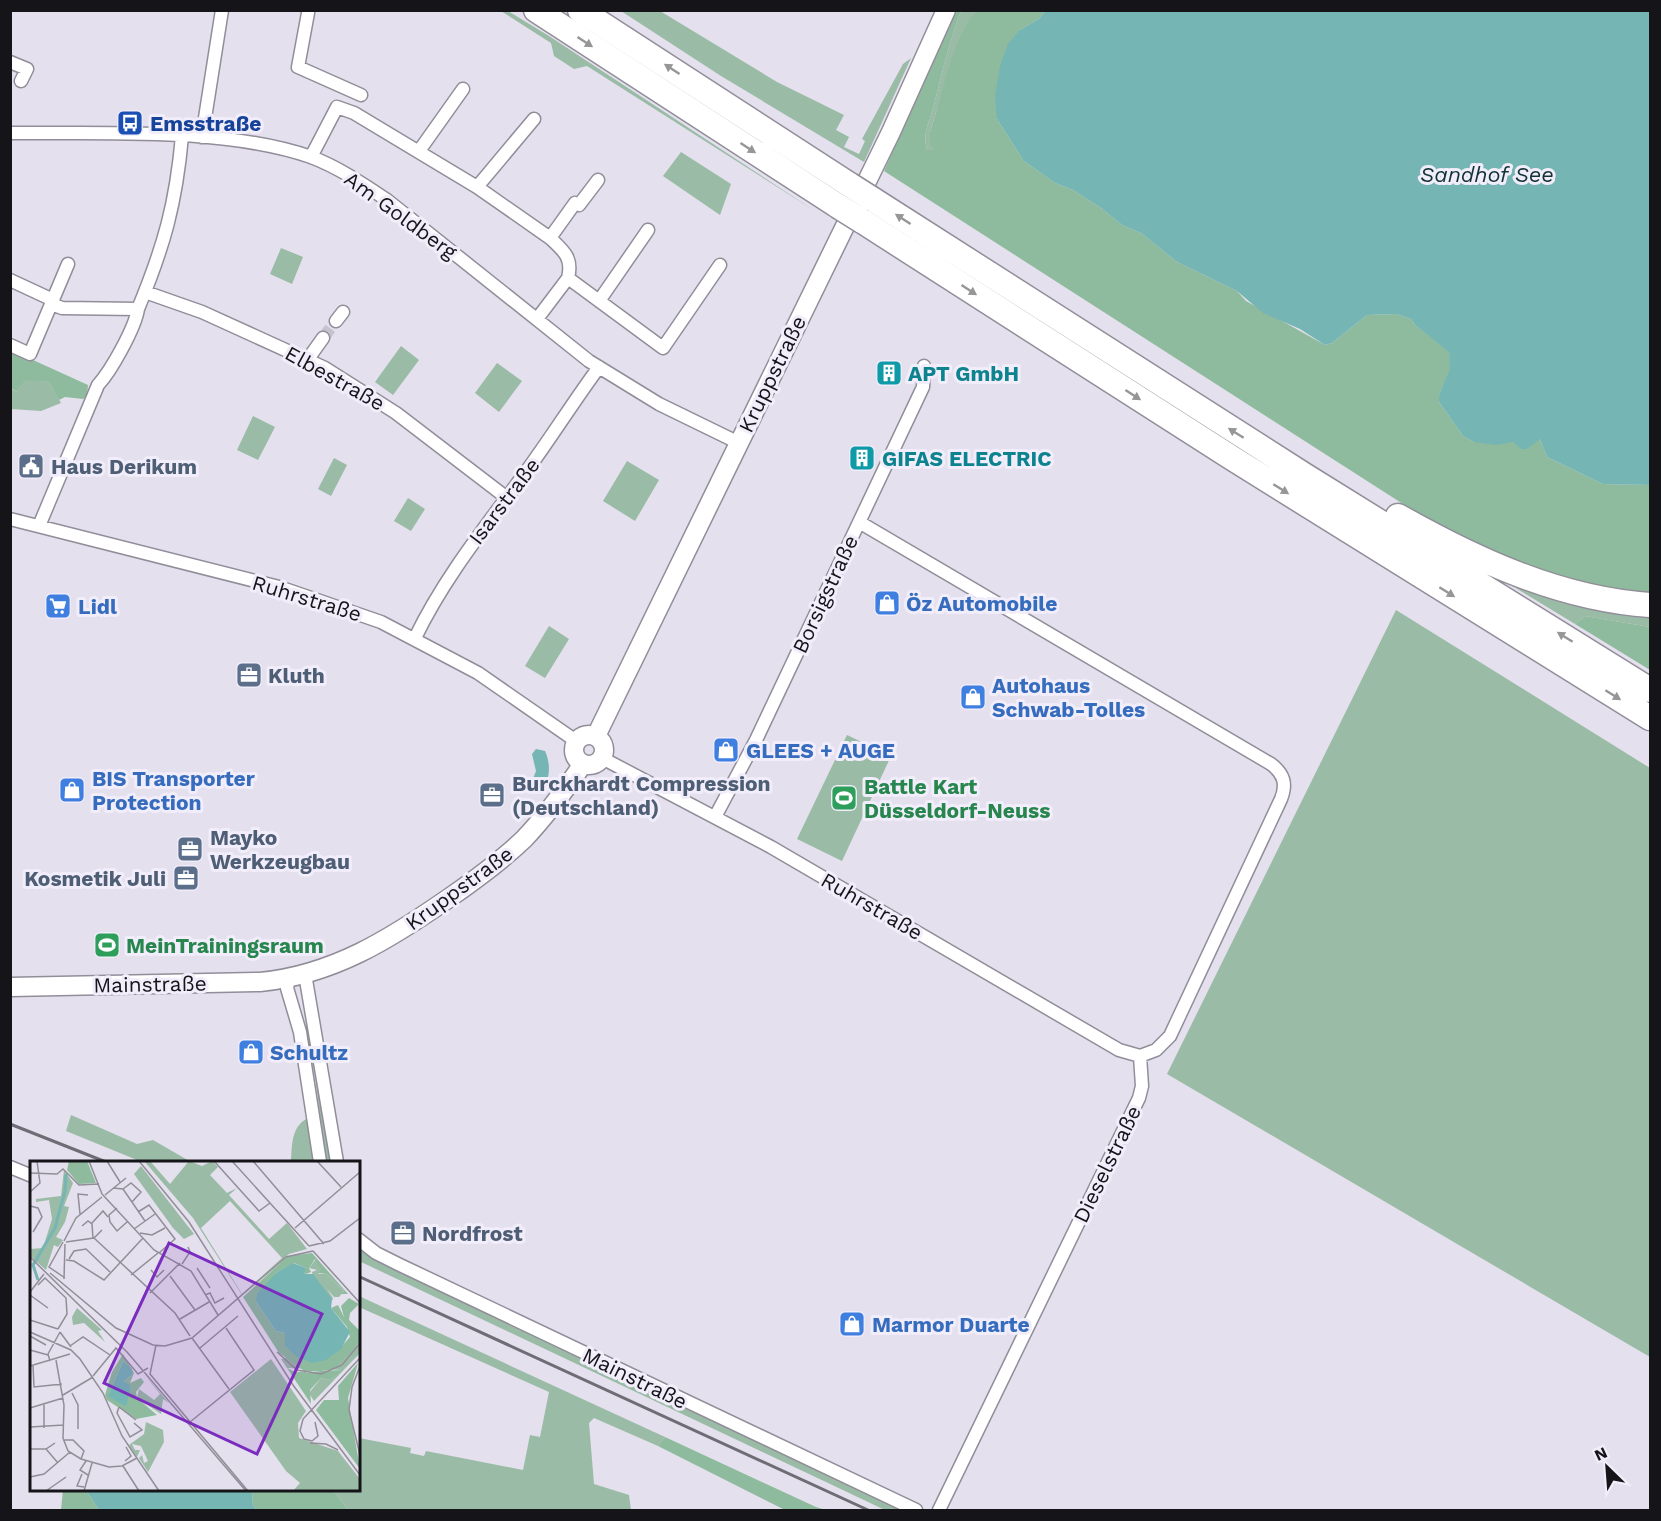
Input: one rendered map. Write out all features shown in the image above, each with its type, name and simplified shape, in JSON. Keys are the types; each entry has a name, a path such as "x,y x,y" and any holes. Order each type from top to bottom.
{"highway":[{"path":"536,10 1242,464 1650,718"},
{"path":"580,10 1304,475 1650,690"},
{"path":"1304,475 1352,489 1443,540 1536,581 1580,594 1650,605"}],"street":[{"path":"202,137 222,10"},
{"name":"Kruppstraße","path":"596,736 891,132 946,10"},
{"path":"308,13 298,67 361,94 354,113"},
{"path":"10,62 27,69 21,81"},
{"path":"419,151 463,89"},
{"path":"312,157 337,107 354,113 419,151 477,187 550,238 567,255 568,278 537,319"},
{"path":"477,187 534,119"},
{"name":"Am Goldberg","path":"10,133 202,137 268,147 312,157 360,182 387,200 599,367 659,404 739,443"},
{"path":"39,526 93,396 136,322 138,309 169,227 176,198 182,136"},
{"path":"550,238 575,203 579,205 598,180"},
{"path":"599,301 648,230"},
{"path":"10,345 30,354 68,264"},
{"path":"568,278 663,348 720,264"},
{"path":"10,280 62,308 138,309"},
{"name":"Elbestraße","path":"145,292 202,312 308,359 396,413 507,498"},
{"path":"308,359 324,338"},
{"name":"Borsigstraße","path":"715,817 756,740 923,387 924,366"},
{"name":"Isarstraße","path":"416,638 434,599 464,553 507,498 599,367"},
{"name":"Ruhrstraße","path":"10,519 279,587 343,607 416,638 505,690 576,741"},
{"path":"859,522 1271,764 1283,777 1285,784 1281,799 1170,1036 1156,1050 1140,1056"},
{"path":"585,735 596,736 604,748 602,758 595,764 582,764 575,756 576,741 585,735"},
{"name":"Ruhrstraße","path":"602,758 781,853 1119,1050 1140,1056"},
{"name":"Kruppstraße","path":"297,976 342,962 387,940 491,867 535,827 582,764"},
{"path":"297,976 301,1003 311,1010 337,1161"},
{"path":"297,976 287,988 300,1032 320,1161"},
{"name":"Mainstraße","path":"10,987 260,982 297,976"},
{"path":"300,1032 303,1020 311,1010"},
{"name":"Dieselstraße","path":"939,1510 1138,1098 1142,1086 1140,1056"},
{"path":"10,1167 30,1175"},
{"name":"Mainstraße","path":"360,1241 376,1253 392,1261 916,1510"}],"shaded area":[{"path":"501,11 508,11 549,36 815,211 587,66 574,69 554,56 551,43"},
{"path":"621,11 660,11 777,82 844,115 836,130 849,137 844,147 859,154 865,141 862,139 903,64 911,58 864,162 721,76"},
{"path":"956,11 961,11 927,127 925,138 927,150 934,150 930,143 930,132 955,50 969,21 977,11 1045,11 1040,18 1020,30 997,119 1024,161 1055,183 1073,190 1101,208 1122,225 1141,233 1177,262 1237,291 1246,301 1325,345 1332,343 1367,315 1396,314 1411,319 1415,325 1449,351 1451,369 1439,395 1439,402 1463,436 1474,442 1513,442 1527,449 1536,439 1540,439 1547,457 1603,484 1650,485 1650,597 1623,594 1569,581 1442,529 884,171"},
{"path":"961,11 977,11 966,26 946,79 930,132 934,151 927,150 925,138 927,127"},
{"path":"681,152 731,184 720,215 663,176"},
{"path":"281,248 303,257 292,284 270,274"},
{"path":"401,346 419,360 393,395 375,382"},
{"path":"11,350 88,385 87,396 83,399 65,397 59,400 49,382 25,380 17,392 11,388"},
{"path":"497,363 522,381 499,412 475,393"},
{"path":"25,379 49,382 61,403 41,411 11,409 10,388 17,392"},
{"path":"253,416 275,427 258,460 237,450"},
{"path":"334,458 347,465 331,496 318,489"},
{"path":"627,461 659,480 635,521 603,501"},
{"path":"408,498 425,509 411,531 394,521"},
{"path":"1483,568 1650,615 1650,627 1585,616 1575,624"},
{"path":"1396,610 1650,768 1650,1357 1167,1074"},
{"path":"1585,616 1650,627 1650,670 1575,624"},
{"path":"549,626 569,639 545,678 525,666"},
{"name":"Battle Kart Düsseldorf-Neuss","path":"847,735 891,756 842,861 797,839"},
{"path":"308,1021 332,1161 326,1161"},
{"path":"71,1115 137,1144 153,1140 189,1161 140,1161 66,1131"},
{"path":"308,1118 316,1161 291,1161 295,1131"},
{"path":"360,1247 398,1271 903,1510 885,1510 360,1261"},
{"path":"360,1296 665,1437 658,1446 594,1418 589,1423 594,1484 629,1495 631,1510 348,1510 334,1491 360,1491 360,1438 411,1448 410,1453 424,1456 426,1451 523,1470 530,1435 540,1437 549,1392 360,1307"},
{"path":"665,1437 826,1510 785,1510 658,1446"},
{"path":"63,1491 87,1491 99,1510 61,1510"},
{"path":"253,1491 334,1491 348,1510 256,1510 252,1503"}],"water":[{"name":"Sandhof See","path":"1045,11 1650,11 1650,485 1603,484 1547,457 1540,439 1527,449 1521,449 1513,442 1496,445 1474,442 1463,436 1439,402 1439,395 1450,369 1449,352 1415,325 1411,319 1396,314 1367,315 1332,343 1325,345 1300,329 1263,313 1237,291 1177,262 1141,233 1122,225 1101,208 1073,190 1055,183 1024,161 997,119 995,97 1000,66 1008,44 1020,30 1040,18"},
{"path":"536,749 545,751 549,767 546,783 539,791 533,789 531,784 536,771 532,754"},
{"path":"87,1491 253,1491 252,1503 256,1510 99,1510"}],"tunnel":[{"path":"323,338 336,321"}],"railway":[{"path":"10,1124 103,1161"},
{"path":"360,1277 868,1510"}],"place":[{"name":"Emsstraße","path":"130,123"},
{"name":"APT GmbH","path":"889,373"},
{"name":"GIFAS ELECTRIC","path":"862,458"},
{"name":"Haus Derikum","path":"31,466"},
{"name":"Öz Automobile","path":"887,603"},
{"name":"Lidl","path":"58,606"},
{"name":"Kluth","path":"249,675"},
{"name":"Autohaus Schwab-Tolles","path":"973,697"},
{"name":"GLEES + AUGE","path":"726,750"},
{"name":"BIS Transporter Protection","path":"72,790"},
{"name":"Burckhardt Compression (Deutschland)","path":"492,795"},
{"name":"Battle Kart Düsseldorf-Neuss","path":"844,798"},
{"name":"Mayko Werkzeugbau","path":"190,849"},
{"name":"Kosmetik Juli","path":"186,878"},
{"name":"MeinTrainingsraum","path":"107,945"},
{"name":"Schultz","path":"251,1052"},
{"name":"Nordfrost","path":"403,1233"},
{"name":"Marmor Duarte","path":"852,1324"}]}
